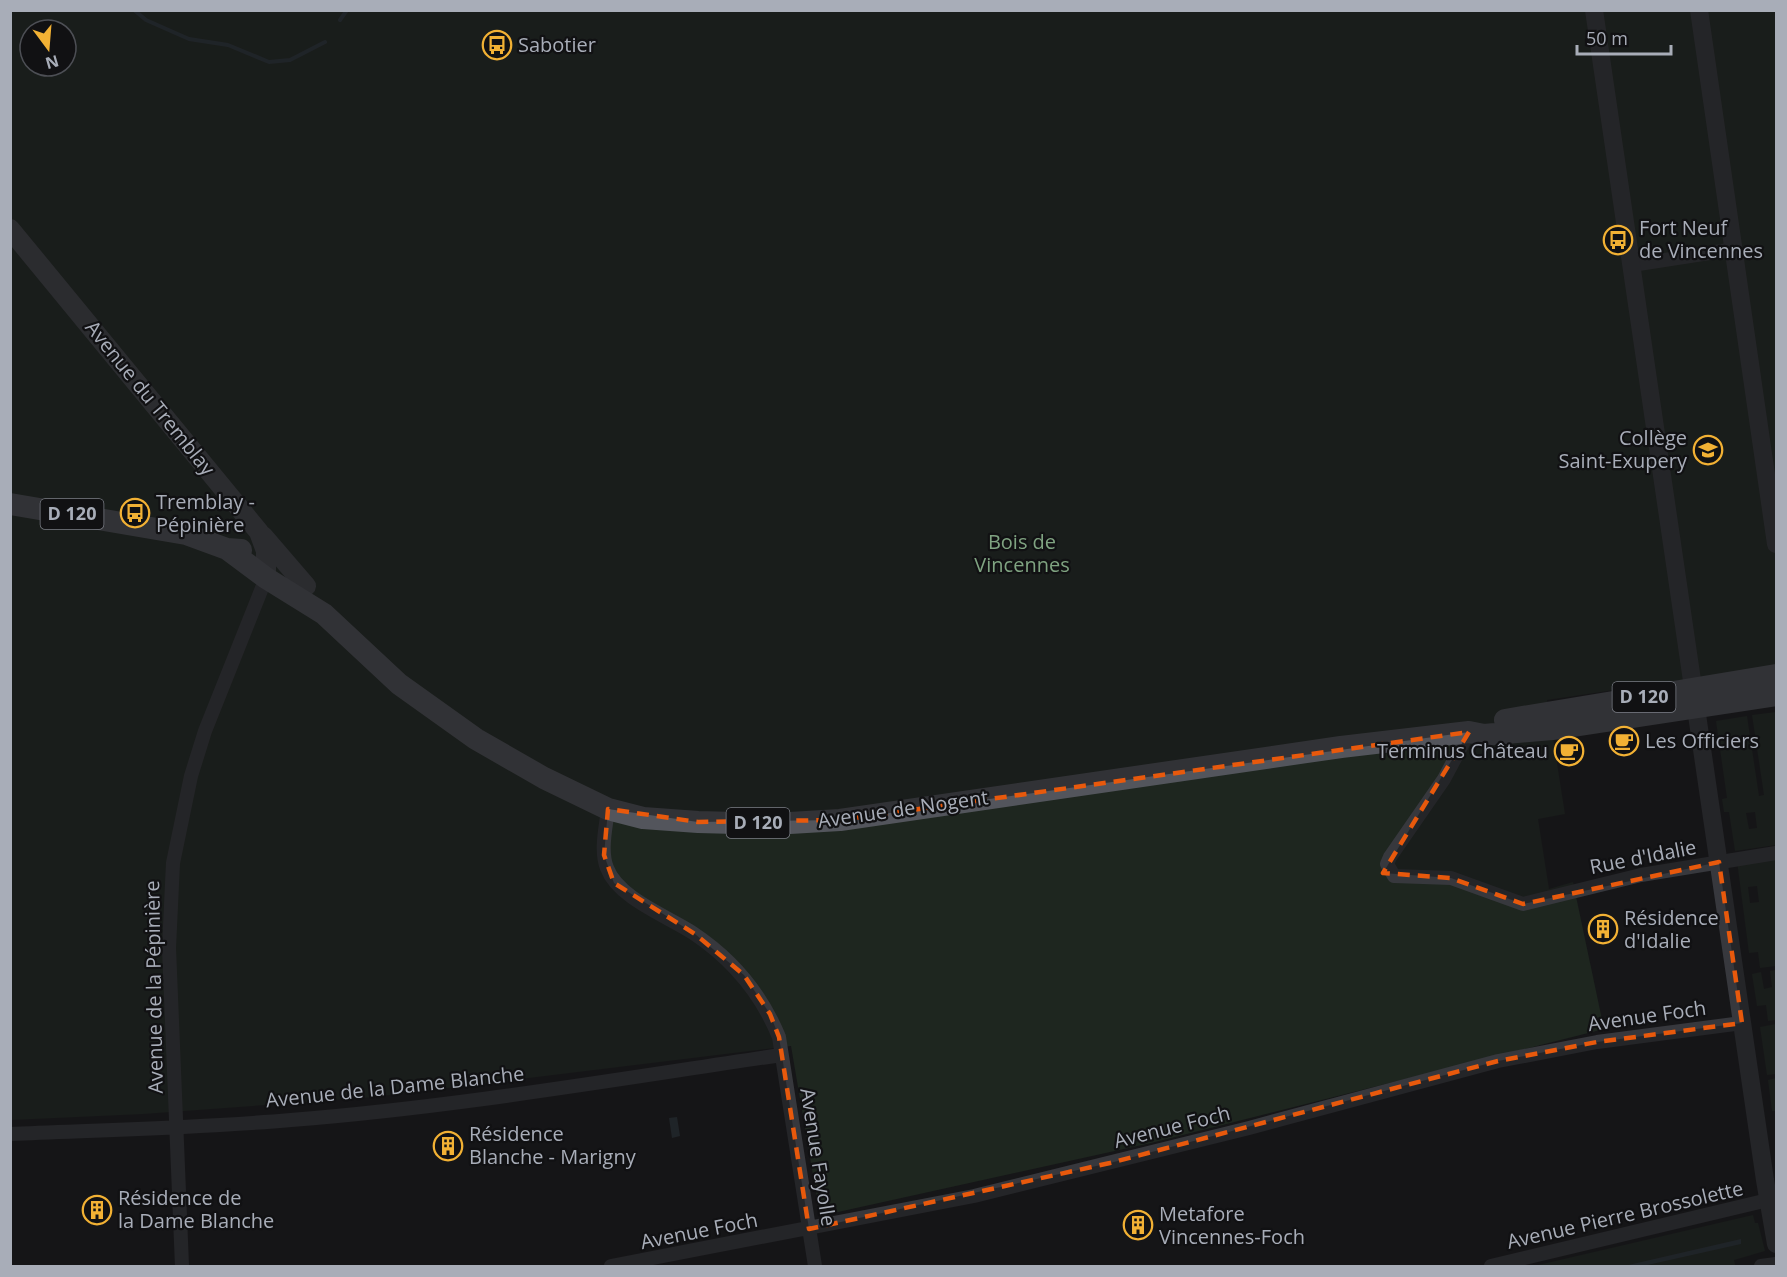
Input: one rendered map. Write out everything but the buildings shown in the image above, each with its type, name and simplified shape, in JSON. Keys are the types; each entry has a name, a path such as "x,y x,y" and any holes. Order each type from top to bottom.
{"main road":[{"name":"Avenue du Tremblay","path":"10,229 259,532 266,570"},
{"name":"Avenue de Nogent","path":"10,504 186,534 227,549 242,550 324,614 399,684 476,739 550,781 608,809 643,818 773,824 840,820 1341,747 1469,732 1484,735 1552,729 1694,691"},
{"path":"259,532 306,586"},
{"name":"Avenue de Nogent","path":"266,570 306,586 324,614"},
{"name":"D 120","path":"1694,691 1776,675"},
{"name":"D 120","path":"1694,691 1776,695"}],"street":[{"path":"1594,10 1742,1023 1772,1199 1776,1244"},
{"path":"1699,10 1776,544"},
{"path":"1632,265 1735,249"},
{"name":"Avenue de la Pépinière","path":"182,1266 169,920 179,822 205,732 266,570"},
{"name":"Rue d'Idalie","path":"1469,732 1444,779 1390,857 1387,864 1389,872 1402,877 1451,878 1523,904 1540,902 1641,875 1776,853"},
{"name":"Avenue Fayolle","path":"608,809 604,855 614,883 695,934 744,975 770,1014 779,1037 816,1266"},
{"name":"Avenue Foch","path":"611,1266 974,1196 1498,1062 1597,1042 1742,1023"},
{"name":"Avenue de la Dame Blanche","path":"10,1134 176,1128 392,1110 609,1082 781,1055"},
{"name":"Avenue Pierre Brossolette","path":"1491,1266 1772,1199"},
{"path":"1761,1266 1776,1264"}],"highlighted area":[{"path":"1469,732 1383,873 1451,878 1523,904 1719,862 1742,1023 1597,1042 1498,1061 1110,1163 809,1229 779,1037 770,1014 744,975 695,934 614,883 604,855 608,809 698,822 840,820"}],"green space":[{"name":"Bois de Vincennes","path":"10,11 1776,11 1776,666 1547,700 1565,814 1538,819 1549,889 1573,882 1604,1029 1151,1143 820,1216 791,1046 374,1097 143,1114 11,1120"},
{"path":"1776,712 1776,845 1735,851 1729,812 1724,812 1722,799 1727,798 1716,721 1747,716 1759,796 1764,795 1752,715","holes":["1755,812 1757,828 1749,829 1746,813"]},
{"path":"1776,856 1776,966 1760,968 1758,952 1749,953 1737,861","holes":["1757,886 1759,902 1750,903 1748,887"]},
{"path":"1776,970 1776,1020 1768,1021 1766,1005 1757,1006 1752,974 1761,972 1764,989 1772,987 1770,971"},
{"path":"1776,1024 1776,1074 1767,1075 1760,1027"},
{"path":"1776,1078 1776,1111 1772,1111 1768,1080"},
{"path":"1753,1215 1755,1223 1758,1223 1765,1251 1734,1260 1735,1265 1534,1266"}],"shaded area":[{"path":"677,1117 680,1136 672,1138 669,1118"},
{"path":"1741,1239 1741,1244 1643,1266 1624,1266"}],"waterway":[{"path":"134,10 146,20 189,39 228,45 269,62 290,60 325,42"},
{"path":"340,20 347,10"}],"place":[{"name":"Sabotier","path":"497,45"},
{"name":"Fort Neuf de Vincennes","path":"1618,240"},
{"name":"Collège Saint-Exupery","path":"1708,450"},
{"name":"Tremblay - Pépinière","path":"135,513"},
{"name":"Les Officiers","path":"1624,741"},
{"name":"Terminus Château","path":"1569,751"},
{"name":"Résidence d'Idalie","path":"1603,929"},
{"name":"Résidence Blanche - Marigny","path":"448,1146"},
{"name":"Résidence de la Dame Blanche","path":"97,1210"},
{"name":"Metafore Vincennes-Foch","path":"1138,1225"}]}
